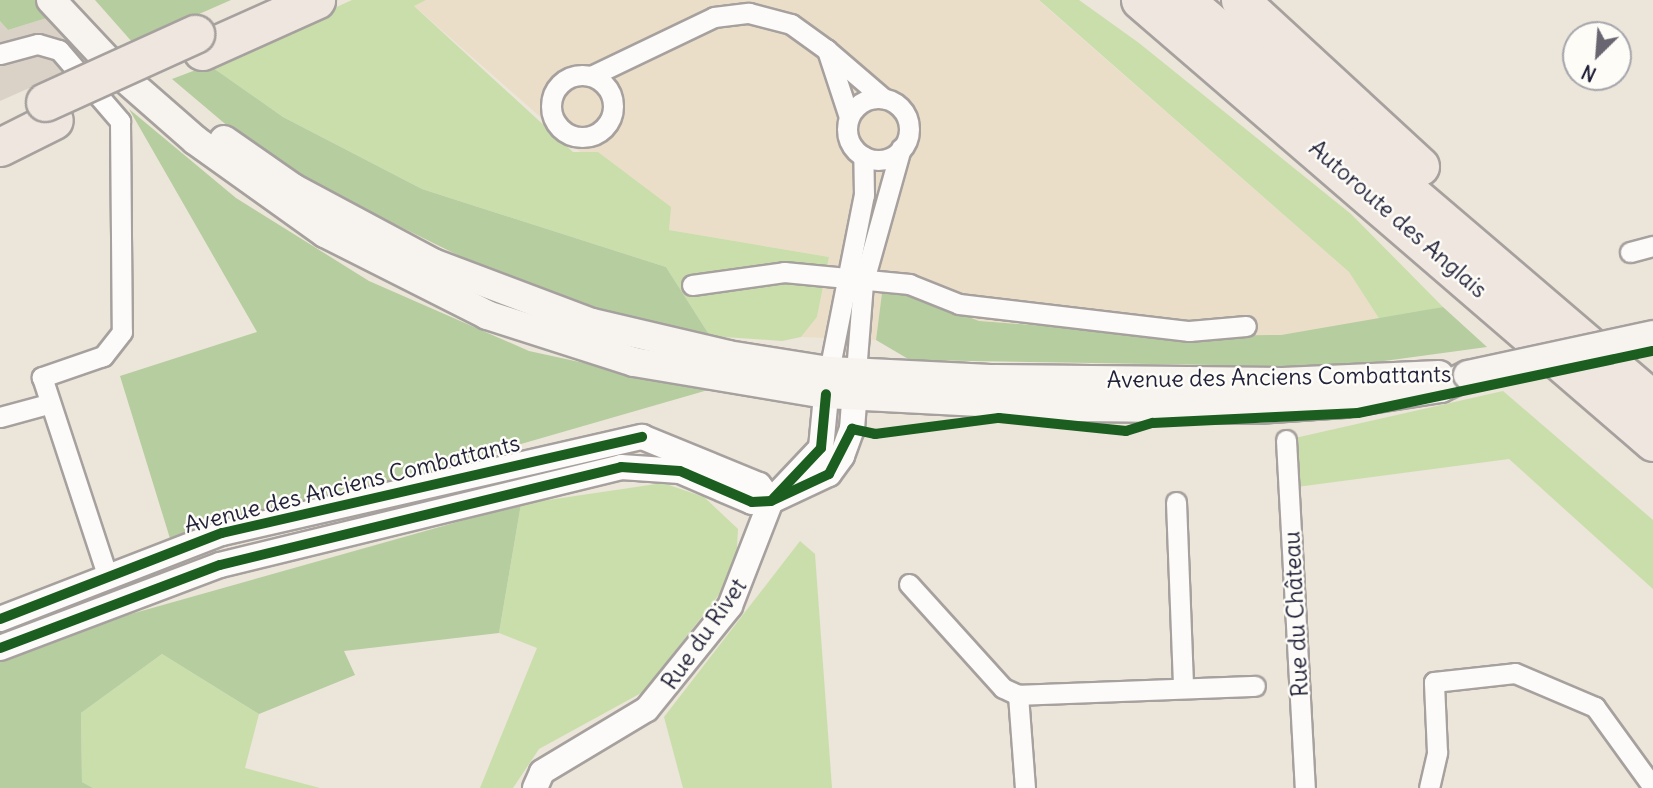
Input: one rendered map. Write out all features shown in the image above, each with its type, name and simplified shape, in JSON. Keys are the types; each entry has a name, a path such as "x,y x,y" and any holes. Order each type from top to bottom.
{"highway":[{"path":"198,43 269,0"},
{"path":"0,146 50,111 198,43 316,0"},
{"path":"1117,0 1275,113"},
{"name":"Autoroute des Anglais","path":"1140,0 1275,113 1653,442"},
{"name":"Autoroute des Anglais","path":"1185,0 1645,393"},
{"path":"1240,0 1552,289 1645,393"},
{"path":"0,122 50,111"}],"main road":[{"path":"51,0 122,76 253,186 406,278 562,343 705,378 841,384"},
{"path":"74,0 228,143 363,229 592,323 841,384"},
{"name":"Avenue des Anciens Combattants","path":"841,384 1283,382 1468,374 1653,335"}],"street":[{"path":"591,76 714,17 738,15 791,24 905,114 908,132 901,148 863,284 841,384 821,448 771,501"},
{"path":"0,54 38,44 59,50 115,110 121,191 122,332 103,356 42,377 48,404 107,575"},
{"path":"827,50 849,117 847,134 863,156 864,195 842,281 841,384"},
{"path":"849,117 863,102 883,98"},
{"path":"863,156 883,159 901,148"},
{"path":"1630,252 1653,246"},
{"path":"692,285 784,272 863,284 909,284 959,304 1189,331 1246,326"},
{"path":"0,417 48,404"},
{"name":"Avenue des Anciens Combattants","path":"0,619 107,575 222,533 642,437 759,485 771,501"},
{"name":"Rue du Château","path":"1286,440 1306,788"},
{"name":"Avenue des Anciens Combattants","path":"0,648 220,565 621,467 680,471 752,502 771,501"},
{"name":"Rue du Rivet","path":"536,788 542,772 647,709 671,686 730,606 771,501"},
{"path":"1176,502 1183,687"},
{"path":"909,584 1003,688 1017,695 1255,686"},
{"path":"1429,788 1437,752 1434,682 1515,673 1595,708 1653,787"},
{"path":"1017,695 1025,788"}],"shaded area":[{"path":"426,0 1038,0 1349,272 1380,320 1281,335 1181,336 979,321 908,293 882,293 876,340 801,337 817,317 829,257 669,230 413,5"},
{"path":"50,17 95,59 0,101 0,21 8,30"}],"green space":[{"path":"0,0 36,0 50,17 8,30 0,21"},
{"path":"95,0 231,0 133,43"},
{"path":"352,0 426,0 414,6 573,152 598,152 671,207 669,230 829,257 817,317 801,337 782,341 710,336 666,267 422,189 283,117 209,65"},
{"path":"1039,0 1079,0 1139,43 1351,214 1443,307 1380,320 1349,272"},
{"path":"209,65 283,117 422,189 666,267 710,336 609,314 498,275 328,191 230,128 172,79"},
{"path":"129,109 236,198 369,281 529,351 708,390 172,545 120,376 257,332"},
{"path":"882,293 908,293 979,321 1181,336 1281,335 1443,307 1487,347 1340,367 910,360 876,340"},
{"path":"1503,391 1653,520 1653,589 1509,459 1289,488 1286,440"},
{"path":"663,483 704,497 738,529 736,564 718,596 643,692 539,749 513,788 480,788 537,648 499,633 521,504"},
{"path":"521,504 499,633 344,651 355,675 259,714 162,654 81,713 82,782 93,788 0,788 0,661 67,632"},
{"path":"800,541 815,554 832,788 683,788 664,717"},
{"path":"162,654 259,714 245,768 320,788 93,788 82,782 81,713"}],"cycle path":[{"path":"0,648 220,565 621,467 680,471 752,502 771,501 829,474 852,429 875,434 999,418 1126,431 1153,423 1358,413 1653,351"},
{"path":"773,499 821,448 826,394"},
{"path":"0,619 222,533 642,437"}]}
